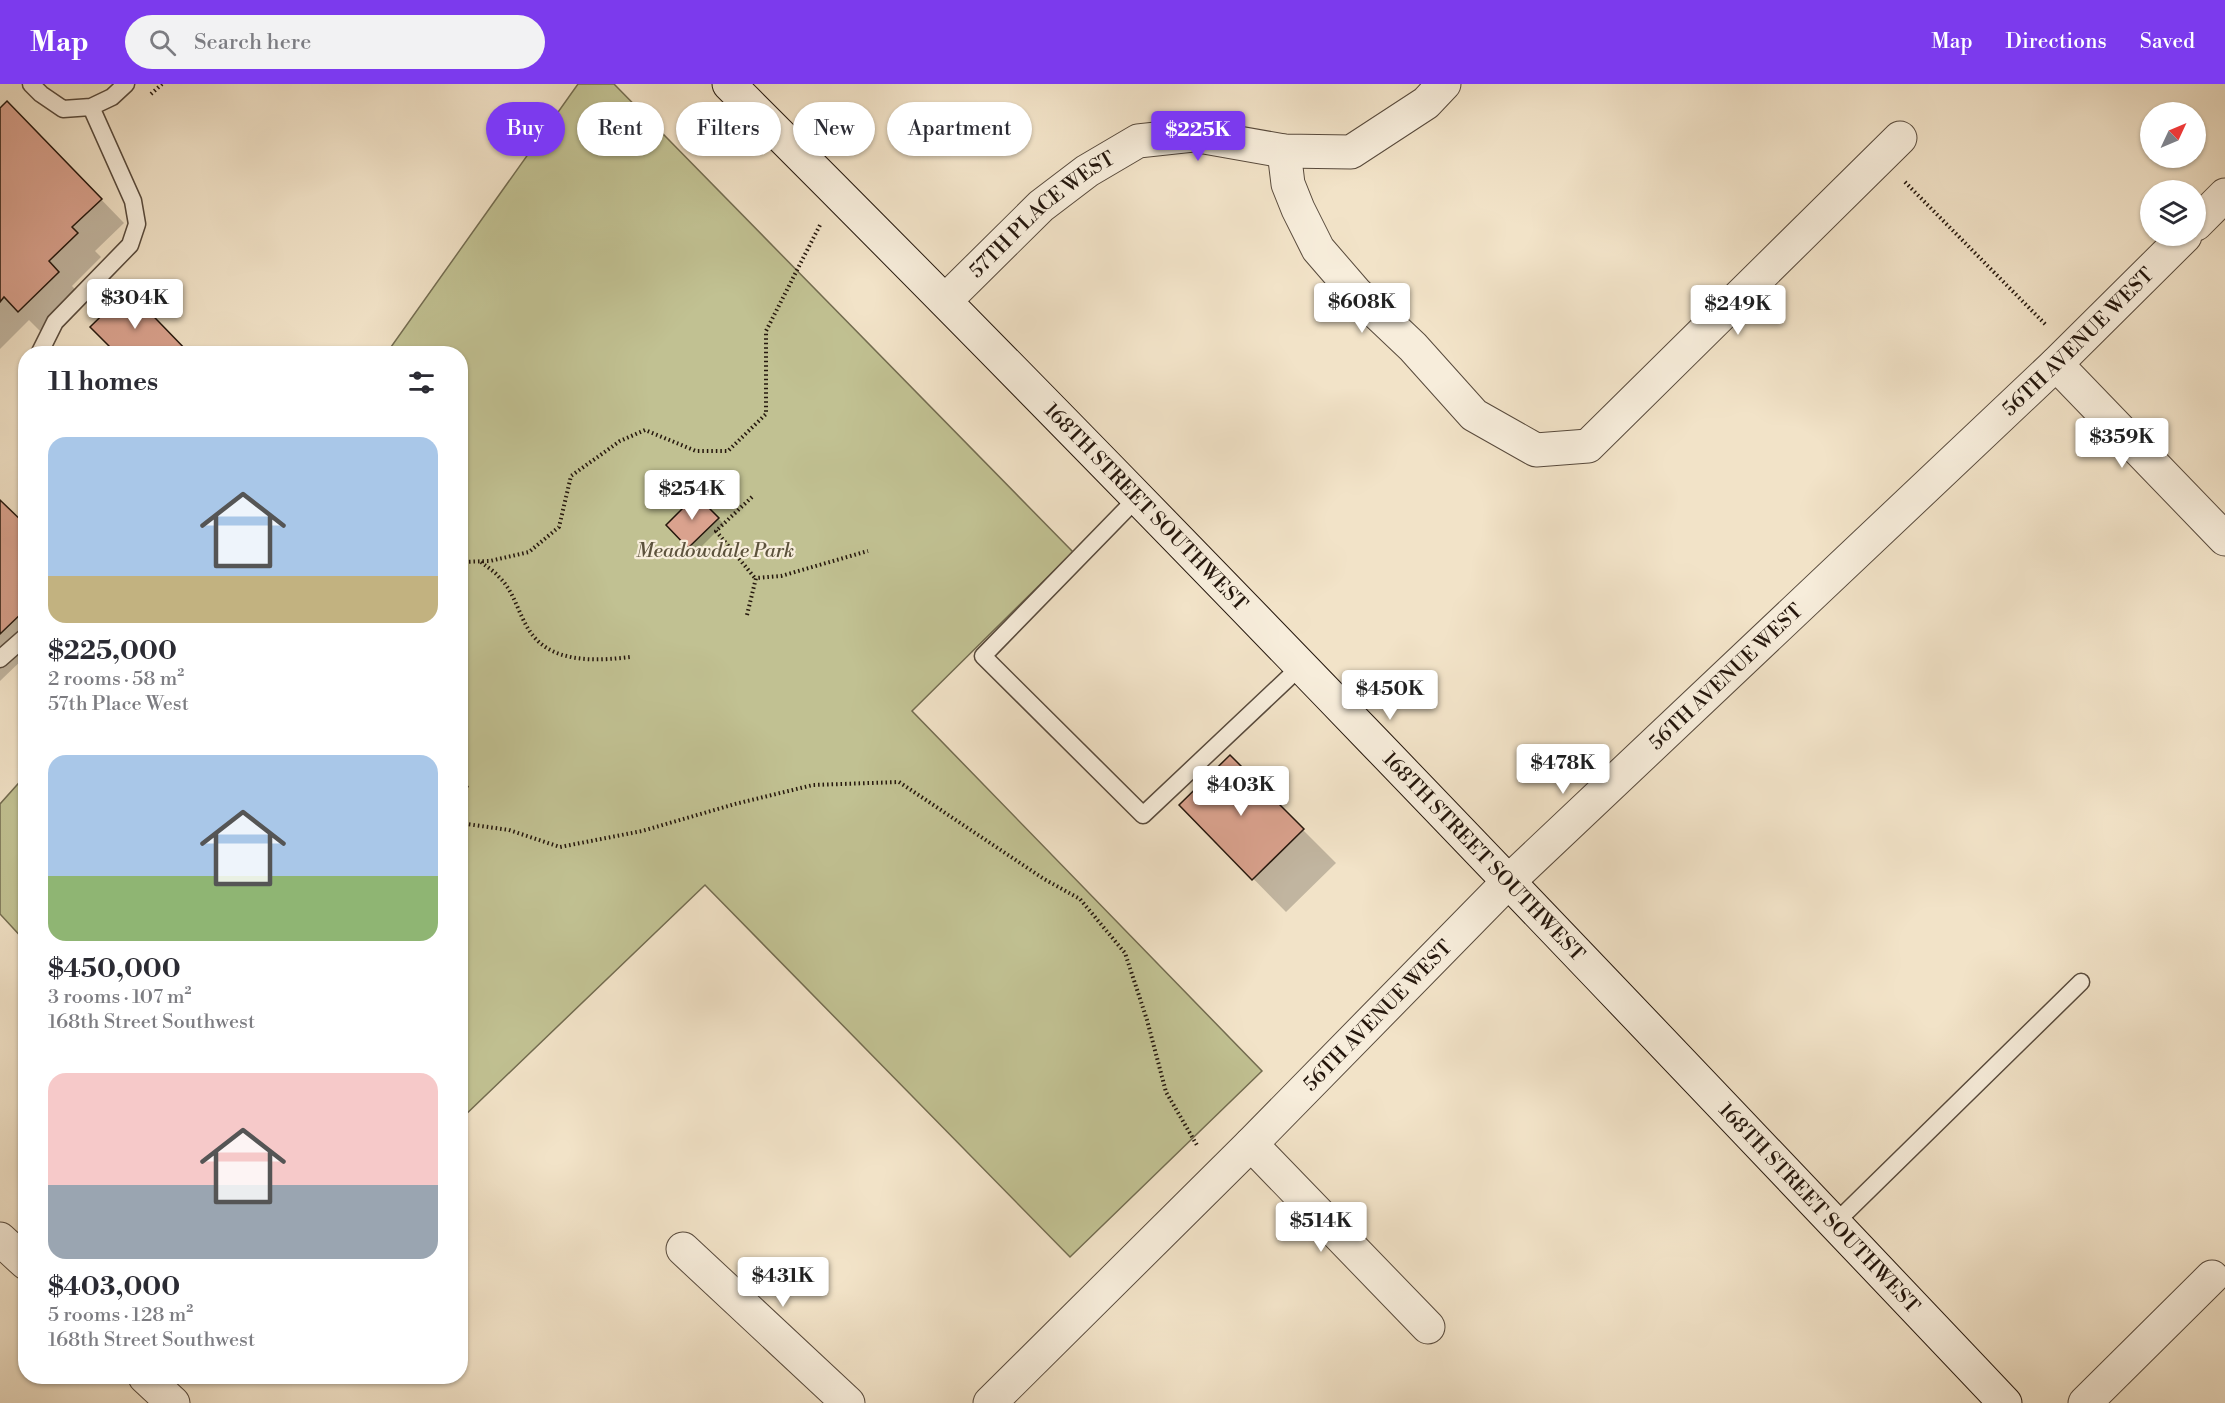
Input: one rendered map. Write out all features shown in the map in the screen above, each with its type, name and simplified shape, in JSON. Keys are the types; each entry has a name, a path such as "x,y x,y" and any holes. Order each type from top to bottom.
{"street":[{"name":"168TH STREET SOUTHWEST","path":"729,84 946,300 1138,497 1509,881 2005,1403"},
{"name":"57TH PLACE WEST","path":"946,300 1041,206 1088,171 1138,141 1193,135 1284,151 1351,152 1426,103 1444,84"},
{"path":"1284,151 1288,184 1318,249 1356,293 1413,347 1474,415 1536,450 1588,446 1891,148"},
{"path":"2206,214 2225,195"},
{"name":"56TH AVENUE WEST","path":"990,1403 1251,1144 1509,881 2063,357 2175,246"},
{"path":"2063,357 2225,539"},
{"path":"1251,1144 1428,1327"},
{"path":"0,1239 18,1256"},
{"path":"683,1250 849,1403"},
{"path":"2085,1403 2212,1277"},
{"path":"152,1384 172,1403"}],"lane":[{"path":"31,84 40,94 63,109 91,107 112,97 126,84"},
{"path":"43,346 55,322 130,245 137,224 133,201 91,107"},
{"path":"1138,497 982,656 1143,815 1301,666"},
{"path":"0,659 18,643"},
{"path":"1835,1223 2081,982"}],"path":[{"path":"1891,148 2063,357"},
{"path":"468,562 529,552 559,527 571,476 620,441 645,430 696,451 728,451 766,414 766,331 837,192"},
{"path":"752,497 716,531 756,578"},
{"path":"756,578 781,576 868,551"},
{"path":"481,561 500,578 515,600 529,631 550,651 591,661 630,657"},
{"path":"747,615 756,578"},
{"path":"468,823 509,830 560,847 642,831 735,804 813,785 899,782 1044,879 1080,899 1125,953 1147,1020 1166,1092 1216,1179"}],"green space":[{"name":"Meadowdale Park","path":"578,84 614,84 632,102 577,102 577,156 664,156 664,135 676,147 676,156 685,156 1073,552 912,711 1262,1071 1070,1257 705,885 468,1112 468,346 392,346 527,156 565,156 565,102"},
{"path":"18,784 18,933 0,914 0,804"}],"building":[{"path":"7,101 102,199 72,227 78,233 49,261 59,272 18,312 4,297 0,302 0,108"},
{"path":"128,290 182,346 109,346 90,327"},
{"path":"696,495 719,518 688,548 666,525"},
{"path":"0,500 18,517 18,617 0,634"},
{"path":"1230,755 1304,829 1252,880 1179,805"}]}
